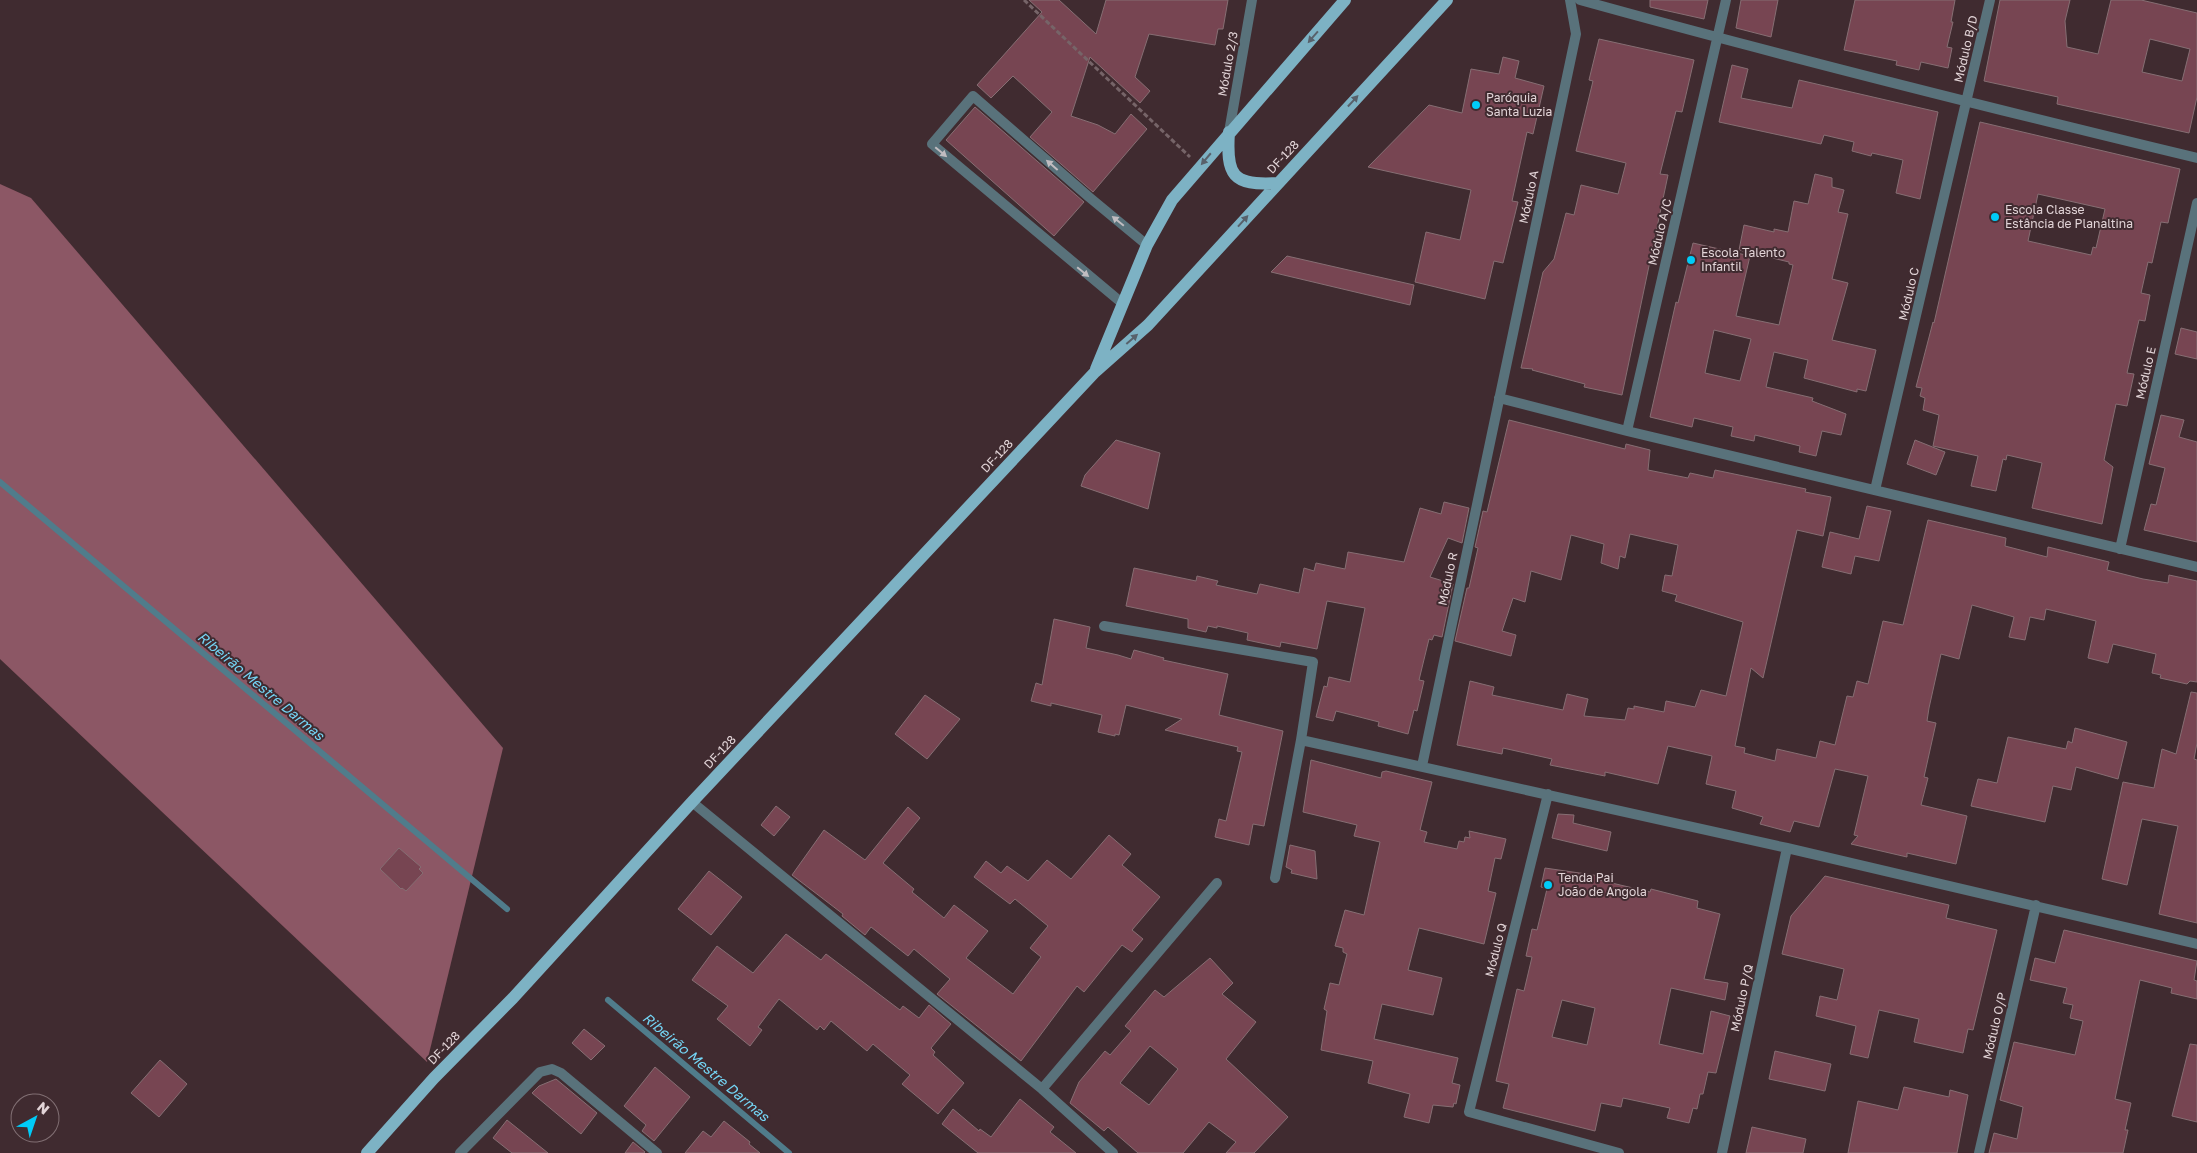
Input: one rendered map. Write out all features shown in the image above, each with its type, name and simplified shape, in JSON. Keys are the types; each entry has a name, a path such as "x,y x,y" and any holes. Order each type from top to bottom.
{"main road":[{"name":"DF-128","path":"1095,372 1146,244 1172,200 1345,0"},
{"name":"DF-128","path":"367,1153 434,1078 513,998 692,802 1095,372 1148,325 1277,183 1448,1"},
{"path":"1229,132 1228,157 1230,170 1241,180 1254,185 1277,183"}],"street":[{"name":"Módulo 2/3","path":"1229,132 1252,0"},
{"name":"Módulo A","path":"1499,398 1576,34 1570,0"},
{"path":"1580,0 1718,39 1966,103 2197,158"},
{"name":"Módulo A/C","path":"1627,431 1726,0"},
{"name":"Módulo B/D","path":"1966,103 1990,0"},
{"path":"1122,304 932,144 973,96 1146,244"},
{"name":"Módulo C","path":"1875,490 1966,103"},
{"name":"Módulo E","path":"2120,549 2197,203"},
{"path":"1499,398 1627,431 2197,567"},
{"name":"Módulo R","path":"1422,766 1499,398"},
{"path":"1104,626 1313,662 1301,740 1275,878"},
{"path":"1301,740 1787,848 2197,944"},
{"name":"Módulo Q","path":"1548,794 1469,1112 1619,1153"},
{"path":"692,802 1042,1089 1112,1153"},
{"name":"Módulo P/Q","path":"1722,1153 1787,848"},
{"path":"1042,1089 1217,883"},
{"name":"Módulo O/P","path":"1979,1153 2036,906"},
{"path":"460,1153 540,1072 552,1069 561,1073 657,1153"}],"path":[{"path":"1024,0 1200,166"}],"shaded area":[{"path":"0,184 31,198 503,748 427,1062 0,659"}],"building":[{"path":"1029,0 1059,0 1096,34 1106,0 1228,0 1223,29 1218,29 1215,45 1149,34 1135,77 1150,91 1140,103 1090,57 1071,116 1098,125 1115,134 1131,114 1147,129 1093,192 1030,137 1052,112 1013,76 991,98 977,85 1042,12"},
{"path":"1650,0 1708,0 1704,19 1650,7"},
{"path":"1741,0 1778,0 1771,37 1736,28"},
{"path":"1855,0 1955,0 1951,22 1953,22 1947,47 1952,48 1948,68 1921,62 1919,70 1896,65 1897,61 1844,50"},
{"path":"2000,0 2070,0 2065,21 2067,47 2098,54 2111,0 2141,0 2197,13 2197,97 2189,133 2057,104 2058,97 1984,81","holes":["2150,39 2190,49 2182,81 2142,72"]},
{"path":"1599,39 1694,60 1682,112 1676,111 1660,174 1668,175 1622,395 1584,387 1585,384 1533,369 1521,368 1543,272 1554,259 1566,213 1574,215 1581,185 1618,194 1626,163 1576,151 1593,81 1589,80"},
{"name":"Paróquia Santa Luzia","path":"1503,57 1519,61 1515,78 1544,86 1533,134 1527,132 1512,201 1518,202 1503,263 1494,261 1485,299 1415,282 1426,232 1460,240 1471,190 1368,167 1429,105 1462,113 1471,69 1499,74"},
{"path":"1732,65 1748,69 1741,98 1792,108 1799,80 1938,112 1920,199 1896,193 1903,160 1872,153 1871,156 1852,151 1854,142 1824,135 1821,144 1719,122"},
{"path":"975,107 1084,202 1054,236 946,140"},
{"path":"1980,122 2180,169 2168,223 2161,222 2152,263 2148,262 2141,293 2150,295 2145,321 2139,320 2127,373 2134,374 2127,406 2116,404 2104,460 2113,467 2102,524 2032,508 2042,463 2007,455 2006,460 2003,459 1996,491 1971,486 1978,456 1933,446 1939,415 1923,410 1925,398 1920,396 1922,388 1916,387 1934,323","holes":["2038,194 2105,209 2096,248 2093,247 2091,255 2028,241"]},
{"path":"1815,174 1832,178 1832,187 1844,190 1838,212 1848,214 1832,279 1848,283 1832,340 1876,350 1866,391 1857,389 1857,392 1804,378 1808,360 1774,352 1766,387 1813,398 1812,401 1846,414 1841,435 1822,431 1816,456 1799,452 1800,446 1755,435 1754,441 1731,436 1733,427 1694,418 1692,427 1650,417 1676,302 1678,303 1693,243 1750,256 1736,316 1779,325 1793,265 1789,264 1789,262 1739,250 1744,225 1774,232 1774,229 1788,232 1794,201 1808,204","holes":["1714,330 1751,339 1740,381 1705,373"]},
{"path":"1287,256 1414,285 1410,305 1271,272"},
{"path":"2181,328 2197,332 2197,359 2175,354"},
{"path":"2161,415 2184,420 2179,437 2197,442 2197,542 2144,530 2151,504 2156,505 2165,468 2149,464"},
{"path":"1509,420 1625,449 1626,444 1650,450 1648,470 1688,478 1690,473 1713,478 1715,470 1806,489 1805,492 1831,497 1823,536 1797,530 1763,678 1751,668 1735,746 1745,748 1744,753 1775,761 1777,749 1816,758 1820,741 1835,745 1847,696 1853,697 1857,681 1868,684 1883,621 1903,625 1928,520 2006,538 2005,546 2047,557 2048,547 2109,562 2107,570 2143,579 2168,583 2169,575 2197,581 2197,682 2190,681 2187,684 2160,678 2161,675 2152,673 2156,654 2113,644 2108,663 2088,658 2096,621 2046,609 2044,620 2030,617 2025,640 2009,637 2014,617 1972,605 1959,659 1941,654 1927,721 1936,723 1924,777 1928,778 1921,805 1967,816 1956,864 1907,853 1907,857 1851,844 1858,836 1854,835 1868,776 1835,769 1819,827 1794,821 1790,832 1760,824 1763,817 1732,808 1736,791 1706,784 1712,756 1668,746 1658,784 1605,772 1605,776 1550,765 1552,759 1503,748 1502,754 1457,745 1470,681 1494,687 1492,695 1563,710 1567,694 1588,699 1584,716 1625,720 1628,708 1634,709 1634,706 1664,712 1666,701 1695,707 1701,690 1726,696 1743,622 1675,601 1677,595 1662,591 1665,575 1672,576 1678,545 1630,534 1625,558 1620,556 1618,569 1601,563 1604,544 1571,535 1561,580 1531,571 1525,602 1513,598 1502,631 1516,635 1511,656 1455,641 1478,548 1475,547 1483,511 1487,512"},
{"path":"1116,440 1160,453 1148,509 1081,486 1085,475"},
{"path":"1915,440 1945,452 1936,475 1907,464"},
{"path":"1444,502 1469,508 1462,543 1448,538 1430,577 1453,584 1442,637 1434,635 1432,640 1429,639 1419,680 1424,681 1417,711 1414,710 1408,734 1378,726 1379,722 1336,711 1333,721 1316,717 1324,686 1327,687 1329,677 1350,682 1365,608 1327,601 1317,649 1281,642 1280,647 1247,640 1248,633 1217,626 1217,628 1208,626 1206,632 1188,628 1188,619 1126,606 1134,568 1196,581 1197,576 1218,581 1216,585 1257,594 1260,584 1299,593 1304,568 1314,571 1316,563 1345,569 1348,552 1404,562 1420,508 1441,514"},
{"path":"1867,506 1891,511 1879,561 1855,556 1851,574 1822,567 1830,532 1859,539"},
{"path":"1054,619 1090,627 1086,648 1131,659 1134,650 1164,658 1163,660 1228,674 1219,715 1283,731 1264,826 1253,824 1249,845 1215,837 1219,819 1226,821 1242,752 1237,751 1238,747 1165,730 1182,719 1126,705 1119,735 1115,734 1115,736 1098,732 1102,715 1051,703 1051,706 1031,701 1036,683 1042,685"},
{"path":"2191,692 2197,693 2197,743 2194,759 2197,760 2197,923 2159,914 2178,826 2142,819 2127,885 2102,879 2123,782 2154,788 2162,749 2176,754"},
{"path":"925,695 960,719 927,759 895,734"},
{"path":"2075,728 2127,742 2118,779 2076,767 2071,790 2053,786 2045,822 1971,806 1978,779 1997,783 2008,737 2066,749 2068,741 2072,743"},
{"path":"1311,760 1381,778 1382,772 1386,771 1432,782 1420,830 1427,832 1424,842 1457,849 1459,841 1464,842 1465,837 1470,838 1469,831 1506,839 1501,859 1495,858 1488,891 1496,893 1484,944 1419,928 1408,970 1442,978 1433,1015 1382,1004 1374,1039 1458,1058 1452,1083 1460,1085 1456,1104 1454,1103 1453,1107 1433,1105 1429,1123 1404,1117 1410,1094 1368,1083 1373,1061 1321,1050 1327,1011 1324,1009 1330,983 1339,985 1347,954 1343,952 1343,948 1335,946 1345,910 1364,915 1380,842 1354,836 1357,825 1303,812"},
{"path":"776,806 790,817 774,836 761,825"},
{"path":"908,807 920,818 883,863 914,889 912,892 944,918 954,905 988,931 966,958 1013,994 1041,957 1030,948 1048,926 1015,899 1010,904 974,877 986,861 1001,873 1007,866 1028,881 1047,860 1071,879 1109,835 1131,854 1122,865 1160,897 1132,930 1143,939 1132,952 1122,945 1084,992 1077,986 1021,1061 937,994 950,979 914,949 908,956 871,927 865,935 842,916 843,914 792,875 824,830 865,860"},
{"path":"1558,814 1574,815 1573,823 1611,832 1607,851 1552,838"},
{"path":"1290,845 1315,851 1317,879 1291,873 1292,870 1286,867"},
{"path":"399,848 421,867 419,869 423,873 406,891 401,889 380,869"},
{"path":"1545,868 1600,876 1599,880 1650,892 1651,889 1698,901 1697,908 1720,914 1704,979 1728,983 1725,1000 1671,988 1659,1044 1703,1054 1711,1011 1730,1016 1716,1073 1708,1072 1703,1094 1700,1094 1697,1109 1693,1108 1689,1123 1667,1118 1670,1108 1623,1098 1621,1107 1601,1103 1595,1131 1503,1108 1509,1084 1496,1081 1517,989 1524,991 1532,957 1526,956 1532,929 1537,930 1547,889 1541,887","holes":["1562,1000 1595,1008 1587,1045 1552,1037"]},
{"path":"709,871 742,897 711,935 678,909"},
{"path":"1825,876 1949,905 1946,918 1997,930 1973,1030 1968,1029 1963,1053 1914,1042 1919,1019 1879,1010 1868,1058 1850,1054 1856,1026 1816,1016 1820,996 1837,1000 1844,969 1782,954 1791,916"},
{"path":"2064,930 2197,961 2194,980 2197,981 2197,999 2171,993 2172,988 2140,980 2115,1099 2131,1103 2125,1130 2128,1130 2123,1153 1989,1153 1994,1133 2017,1139 2023,1107 2000,1100 2014,1042 2075,1055 2083,1021 2070,1018 2073,1005 2063,1003 2067,988 2030,980 2035,958 2055,963"},
{"path":"786,934 821,960 826,954 900,1010 903,1006 919,1018 929,1005 951,1024 931,1048 935,1052 933,1055 964,1083 938,1114 902,1084 910,1075 873,1044 867,1051 831,1021 824,1030 820,1026 817,1030 779,999 758,1027 762,1030 750,1046 717,1019 728,1006 692,980 717,946 753,973"},
{"path":"1210,958 1233,983 1222,994 1256,1022 1226,1059 1288,1117 1254,1153 1226,1153 1236,1142 1209,1122 1183,1153 1138,1153 1108,1127 1104,1131 1070,1103 1079,1082 1105,1051 1110,1055 1131,1031 1125,1026 1155,990 1164,997","holes":["1150,1046 1178,1069 1149,1105 1120,1083"]},
{"path":"584,1029 605,1046 591,1060 572,1043"},
{"path":"2190,1044 2197,1045 2197,1122 2172,1116"},
{"path":"1775,1051 1831,1064 1825,1091 1769,1079"},
{"path":"160,1060 187,1084 159,1117 131,1093"},
{"path":"655,1067 690,1097 654,1141 642,1131 646,1125 624,1106"},
{"path":"556,1079 597,1113 581,1134 532,1093 539,1086"},
{"path":"1904,1087 1949,1097 1950,1090 1968,1095 1957,1153 1848,1153 1858,1101 1898,1110"},
{"path":"1020,1099 1054,1127 1050,1132 1076,1153 978,1153 942,1124 953,1109 979,1131 980,1129 991,1137"},
{"path":"507,1120 548,1153 512,1153 493,1138"},
{"path":"724,1121 750,1142 749,1144 760,1153 685,1153 703,1131 711,1137"},
{"path":"1752,1127 1806,1139 1803,1153 1746,1153"},
{"path":"633,1142 645,1152 625,1153"}],"waterway":[{"name":"Ribeirão Mestre Darmas","path":"0,482 507,909"},
{"name":"Ribeirão Mestre Darmas","path":"608,1000 789,1153"}],"place":[{"name":"Paróquia Santa Luzia","path":"1476,105"},
{"name":"Escola Classe Estância de Planaltina","path":"1995,217"},
{"name":"Escola Talento Infantil","path":"1691,260"},
{"name":"Tenda Pai João de Angola","path":"1548,885"}]}
